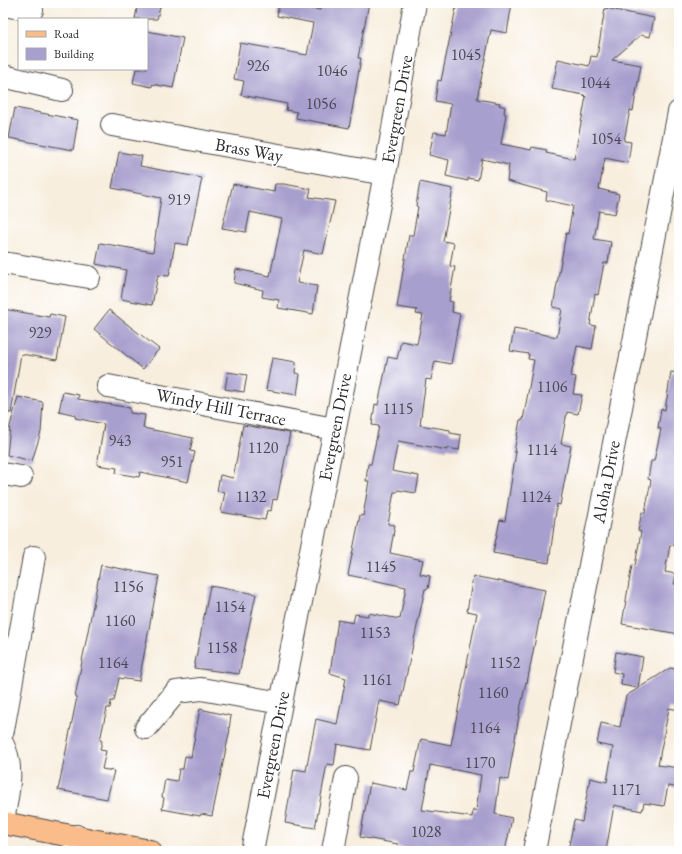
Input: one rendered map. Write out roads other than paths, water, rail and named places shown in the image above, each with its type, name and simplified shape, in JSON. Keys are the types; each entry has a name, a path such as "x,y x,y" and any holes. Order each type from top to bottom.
{"main road":[{"path":"3,822 75,844 150,851"}],"street":[{"name":"Evergreen Drive","path":"252,851 385,174 415,3"},
{"path":"3,4 32,10"},
{"path":"3,76 62,90"},
{"name":"Aloha Drive","path":"534,851 679,112"},
{"name":"Brass Way","path":"112,125 385,174"},
{"path":"3,263 89,277"},
{"name":"Windy Hill Terrace","path":"108,386 334,429"},
{"path":"3,730 34,557"},
{"path":"146,728 176,692 201,688 281,703"},
{"path":"3,745 9,756 10,778 3,822"},
{"path":"333,851 346,778"}]}
